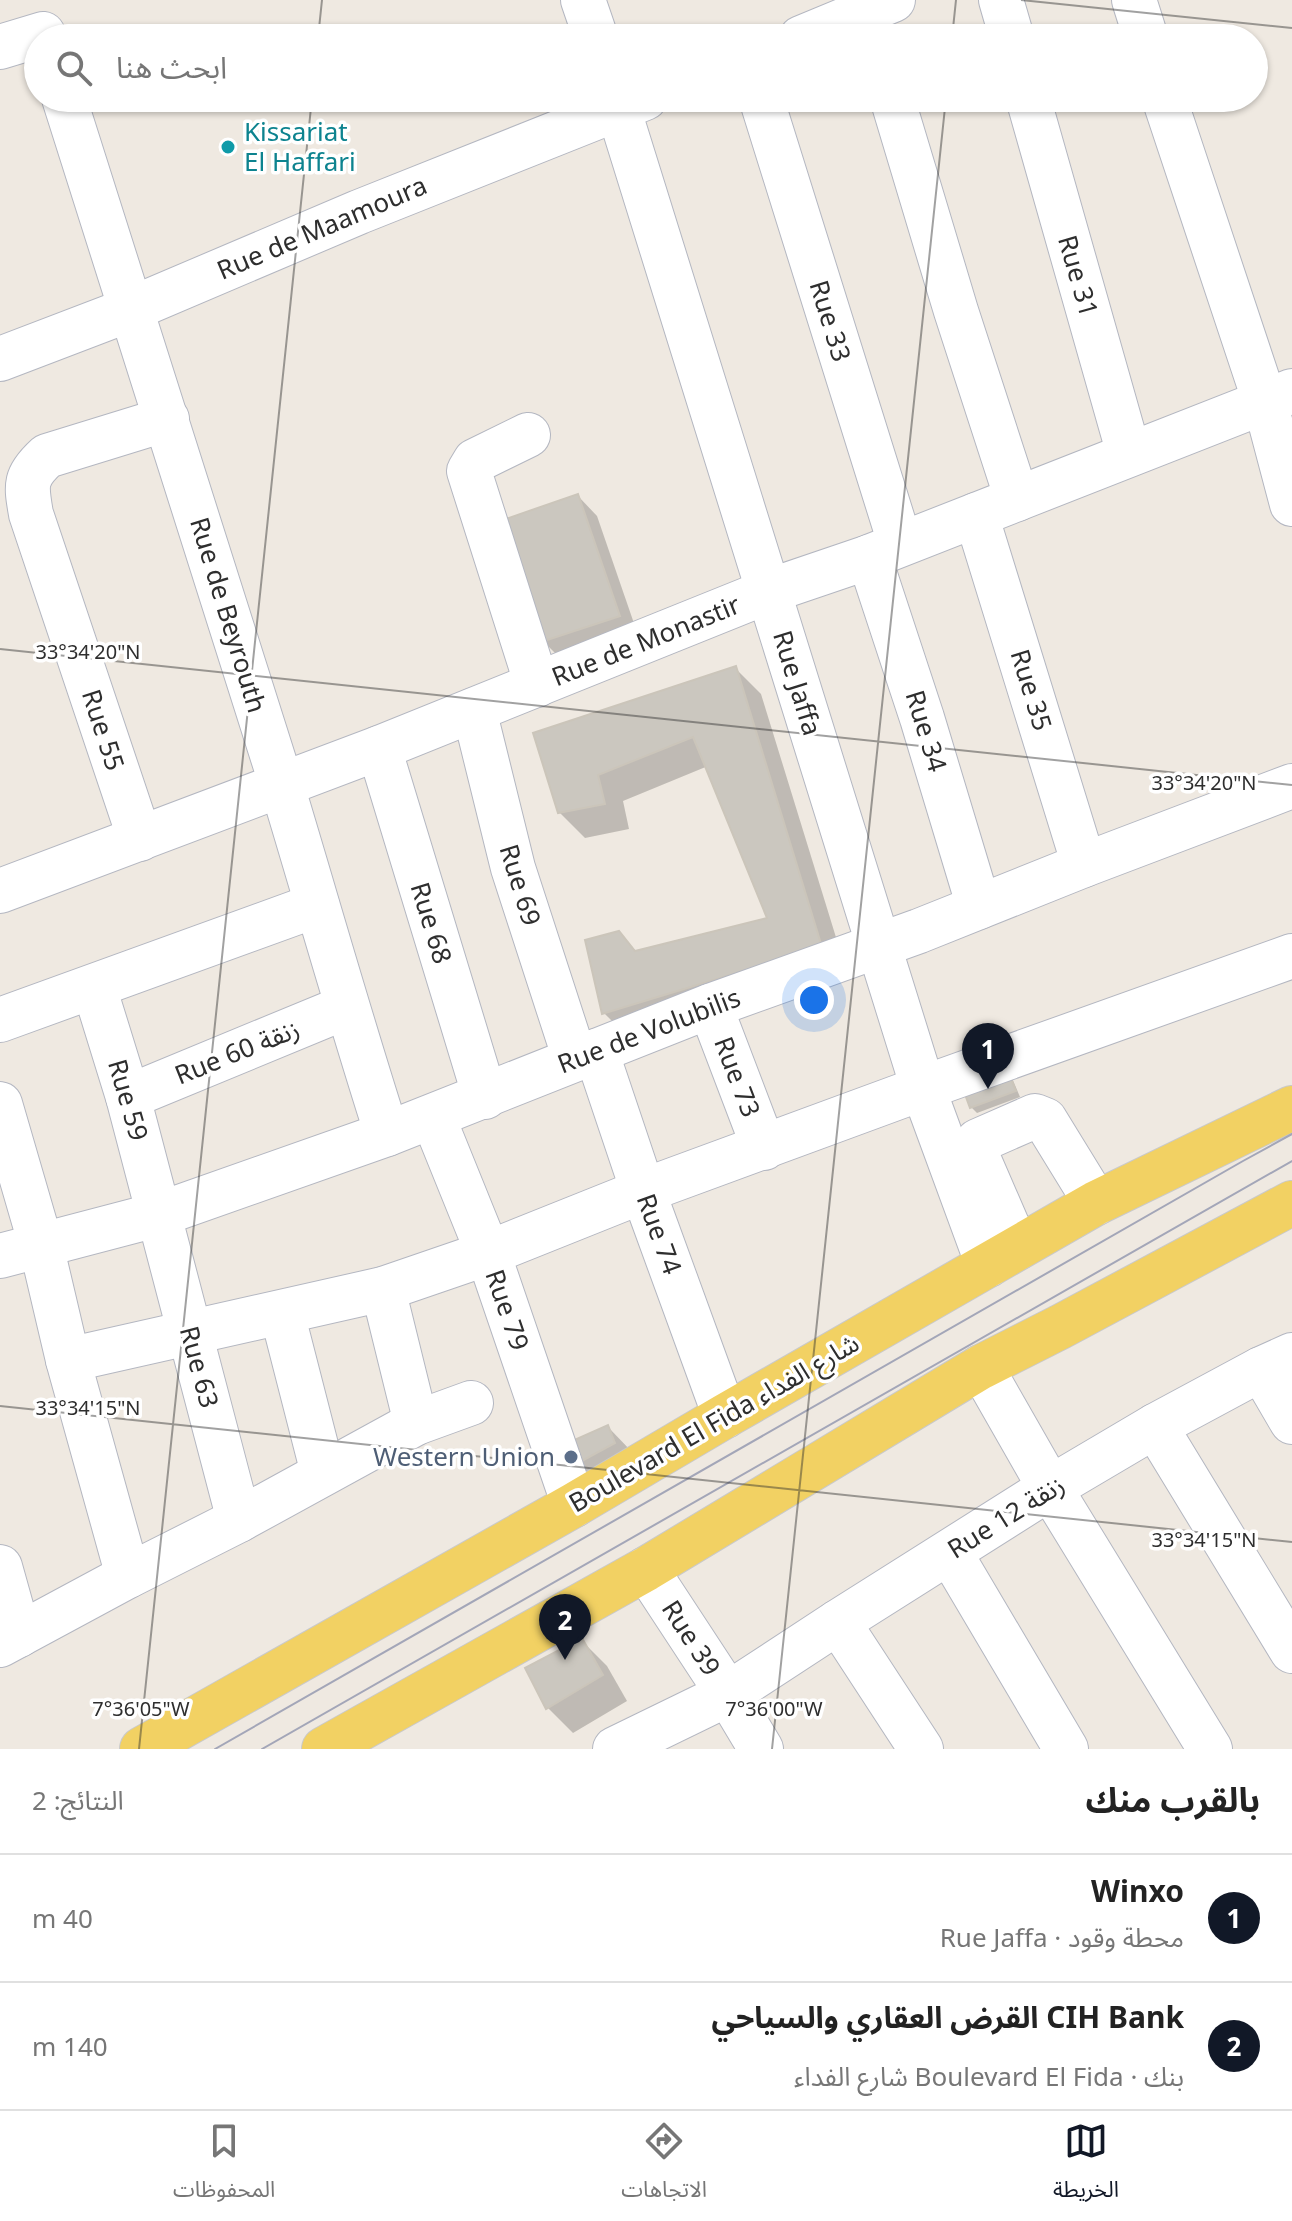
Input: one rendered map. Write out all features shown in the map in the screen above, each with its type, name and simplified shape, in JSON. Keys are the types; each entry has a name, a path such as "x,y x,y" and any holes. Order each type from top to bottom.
{"main road":[{"name":"Boulevard El Fida شارع الفداء","path":"142,1749 574,1505 1096,1203 1292,1108"},
{"path":"324,1749 646,1569 981,1367 1292,1203"}],"street":[{"path":"583,0 591,24"},
{"path":"1001,0 1008,24"},
{"path":"1134,0 1142,24"},
{"path":"849,24 877,16"},
{"path":"0,47 24,33"},
{"name":"Rue de Beyrouth","path":"68,112 167,419 387,1134"},
{"name":"Rue de Maamoura","path":"0,359 131,309 600,112"},
{"name":"Rue Jaffa","path":"629,112 769,591 923,1088 1002,1256"},
{"name":"Rue 33","path":"765,112 884,550"},
{"path":"896,112 1017,499"},
{"name":"Rue 31","path":"1032,112 1129,454"},
{"path":"1169,112 1279,397 1292,504"},
{"name":"Rue de Monastir","path":"1,889 379,748 769,591 884,550 1279,397"},
{"name":"Rue 55","path":"140,839 31,514 27,484 33,469 47,456 167,419"},
{"path":"528,435 475,461 469,471 537,685"},
{"name":"Rue 35","path":"976,515 1084,865"},
{"name":"Rue 34","path":"884,550 922,718 979,907"},
{"name":"Rue 69","path":"474,710 513,868 585,1055"},
{"name":"Rue 68","path":"379,748 485,1097"},
{"name":"Rue de Volubilis","path":"20,1250 160,1214 387,1134 710,1006 919,931 1292,786"},
{"path":"0,1020 317,905"},
{"path":"68,1360 383,1289 488,1253 643,1191 923,1088 1292,956"},
{"name":"Rue 59","path":"94,987 160,1214"},
{"name":"Rue 73","path":"710,1006 764,1148"},
{"name":"Rue 60 زنقة","path":"128,1097 346,1007"},
{"name":"Rue 74","path":"585,1055 643,1191 725,1416"},
{"path":"0,1104 20,1250 68,1360 128,1576"},
{"path":"1002,1256 975,1151 978,1141 1035,1116 1045,1120 1096,1203"},
{"name":"Rue 79","path":"433,1117 488,1253 574,1505"},
{"name":"Rue 63","path":"160,1214 239,1520"},
{"path":"383,1289 416,1423"},
{"path":"282,1313 323,1473"},
{"path":"1276,1362 1292,1422"},
{"name":"Rue 12 زنقة","path":"615,1749 728,1694 1050,1488 1155,1426 1276,1362"},
{"path":"981,1367 1050,1488 1210,1749"},
{"path":"0,1567 9,1640 416,1423 471,1403"},
{"path":"1155,1426 1292,1651"},
{"path":"950,1553 1066,1749"},
{"name":"Rue 39","path":"646,1569 761,1749"},
{"path":"838,1622 921,1749"}],"building":[{"path":"578,494 620,616 541,642 500,521"},
{"path":"736,666 822,947 602,1014 585,940 619,931 635,951 767,918 693,737 598,775 605,804 558,813 533,733"},
{"path":"1007,1069 1016,1091 970,1108 962,1086"},
{"path":"608,1425 615,1443 569,1468 563,1445"},
{"path":"582,1638 603,1675 546,1709 525,1668"}],"tram line":[{"path":"215,1749 1292,1134"},
{"path":"262,1749 1292,1161"}],"place":[{"name":"Kissariat El Haffari","path":"228,147"},
{"name":"Winxo","path":"988,1089"},
{"name":"Western Union","path":"571,1457"},
{"name":"CIH Bank القرض العقاري والسياحي","path":"565,1660"}]}
